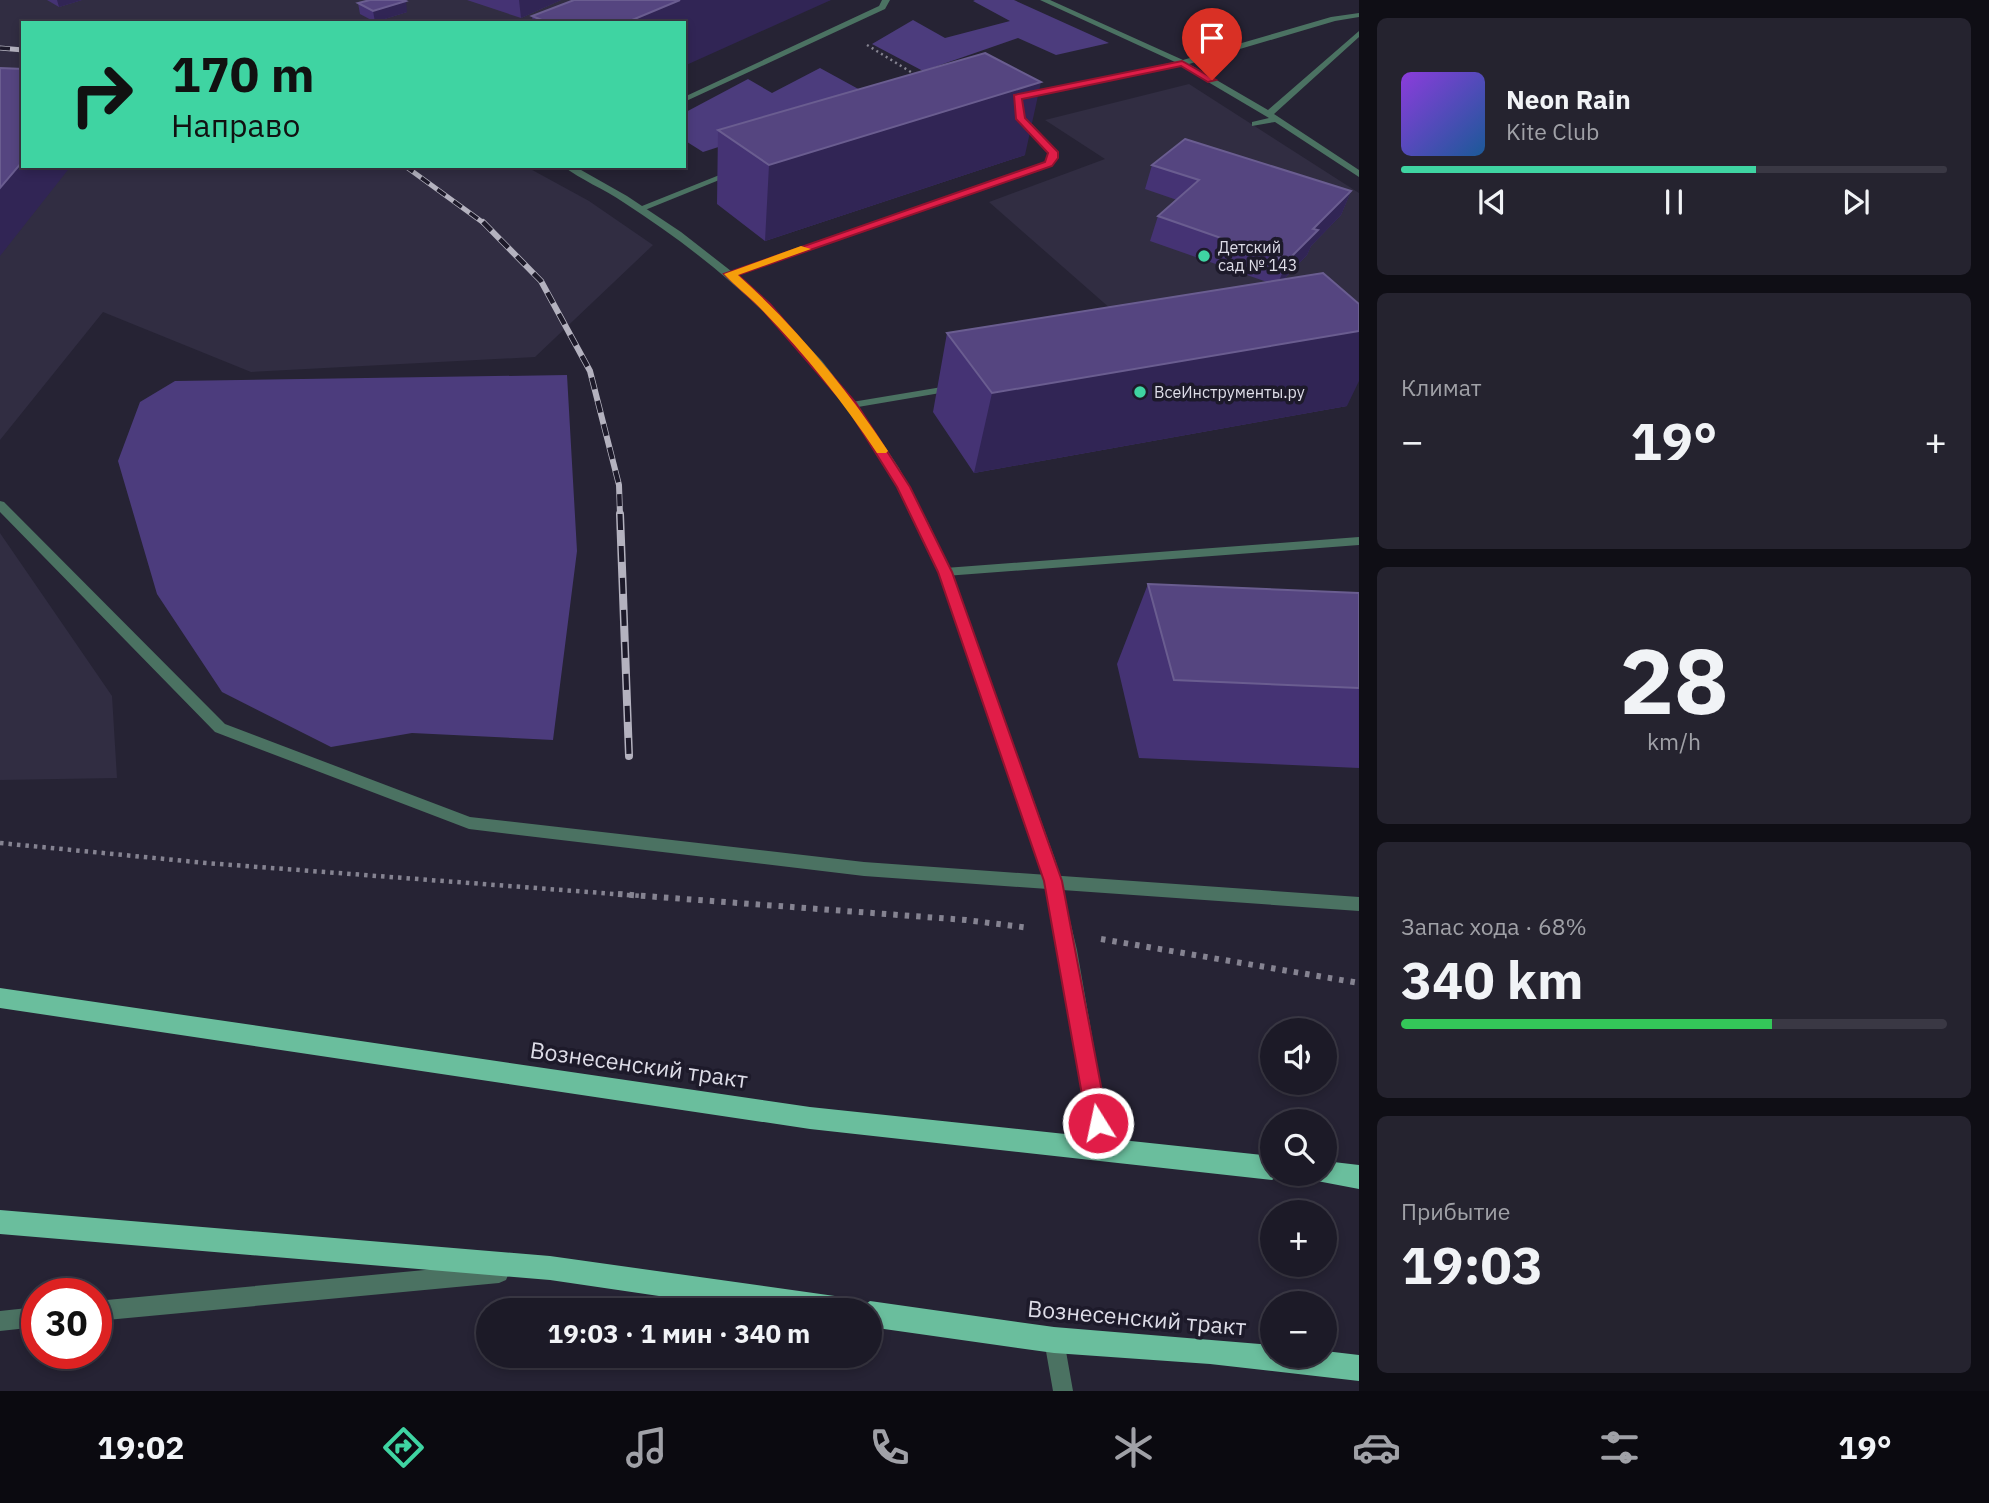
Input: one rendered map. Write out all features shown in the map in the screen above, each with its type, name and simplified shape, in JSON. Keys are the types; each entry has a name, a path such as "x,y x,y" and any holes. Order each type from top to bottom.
{"main road":[{"name":"Вознесенский тракт","path":"0,998 810,1118 1260,1167"},
{"path":"1337,1175 1359,1177"},
{"path":"0,1222 550,1268 759,1298"},
{"name":"Вознесенский тракт","path":"882,1316 1054,1340 1260,1356"},
{"name":"Вознесенский тракт","path":"1337,1365 1359,1368"}],"street":[{"path":"686,99 882,7 886,0"},
{"path":"1044,0 1182,63 1273,117 1359,174"},
{"path":"730,274 1048,164 1053,158 1053,152 1020,119 1015,95 1182,63 1334,19 1359,15"},
{"path":"1255,124 1273,117 1359,33"},
{"path":"571,168 642,208 698,247 766,306 852,405 904,487 945,572 1053,881 1102,1150"},
{"path":"642,208 742,170"},
{"path":"852,405 973,385"},
{"path":"0,505 220,728 469,823 864,869 1359,904"},
{"path":"945,572 1359,541"},
{"path":"112,1309 550,1268"},
{"path":"0,1321 21,1319"},
{"path":"1054,1340 1063,1391"},
{"path":"1337,1368 1359,1380"}],"path":[{"path":"830,31 870,47 921,78"},
{"path":"0,843 206,863 966,920 1064,933 1359,983"}],"shaded area":[{"path":"0,0 622,0 572,21 21,21 21,168 529,168 589,201 653,245 535,357 251,372 103,312 0,440"},
{"path":"1014,0 1109,43 1056,55 1018,38 923,71 872,44 913,20 945,38 1010,21 973,1"},
{"path":"820,68 873,97 703,152 686,141 686,112 748,79 772,93"},
{"name":"Детский сад № 143","path":"1189,84 1359,193 1359,328 1136,331 989,202 1105,159 1045,120"},
{"path":"567,375 577,551 553,740 412,733 331,747 222,692 157,594 118,461 140,402 175,381"},
{"path":"0,533 112,696 117,778 0,780"}],"building":[{"path":"370,0 406,1 373,11 358,3"},
{"path":"574,0 680,0 630,21 544,21 532,16"},
{"path":"985,53 1041,82 769,165 718,130"},
{"path":"0,68 21,69 21,163 0,188"},
{"path":"1185,139 1351,191 1313,229 1318,230 1287,261 1158,216 1199,180 1152,165"},
{"path":"1323,273 1359,304 1359,331 992,393 947,333"},
{"path":"1148,584 1359,593 1359,688 1174,680"}],"railway":[{"path":"0,48 21,50"},
{"path":"408,168 485,224"},
{"path":"485,224 541,281 590,371 619,485 620,515"},
{"path":"620,514 629,756"}],"slow traffic":[{"path":"805,249 730,274 766,306 821,368 852,405 882,451"}],"place":[{"name":"Детский сад № 143","path":"1204,256"},
{"name":"ВсеИнструменты.ру","path":"1140,392"}],"route":[{"path":"1098,1123 1053,881 945,572 904,487 852,405 766,306 730,274 1039,170 1053,158 1053,152 1020,119 1017,110 1018,97 1182,63 1212,80"}]}
